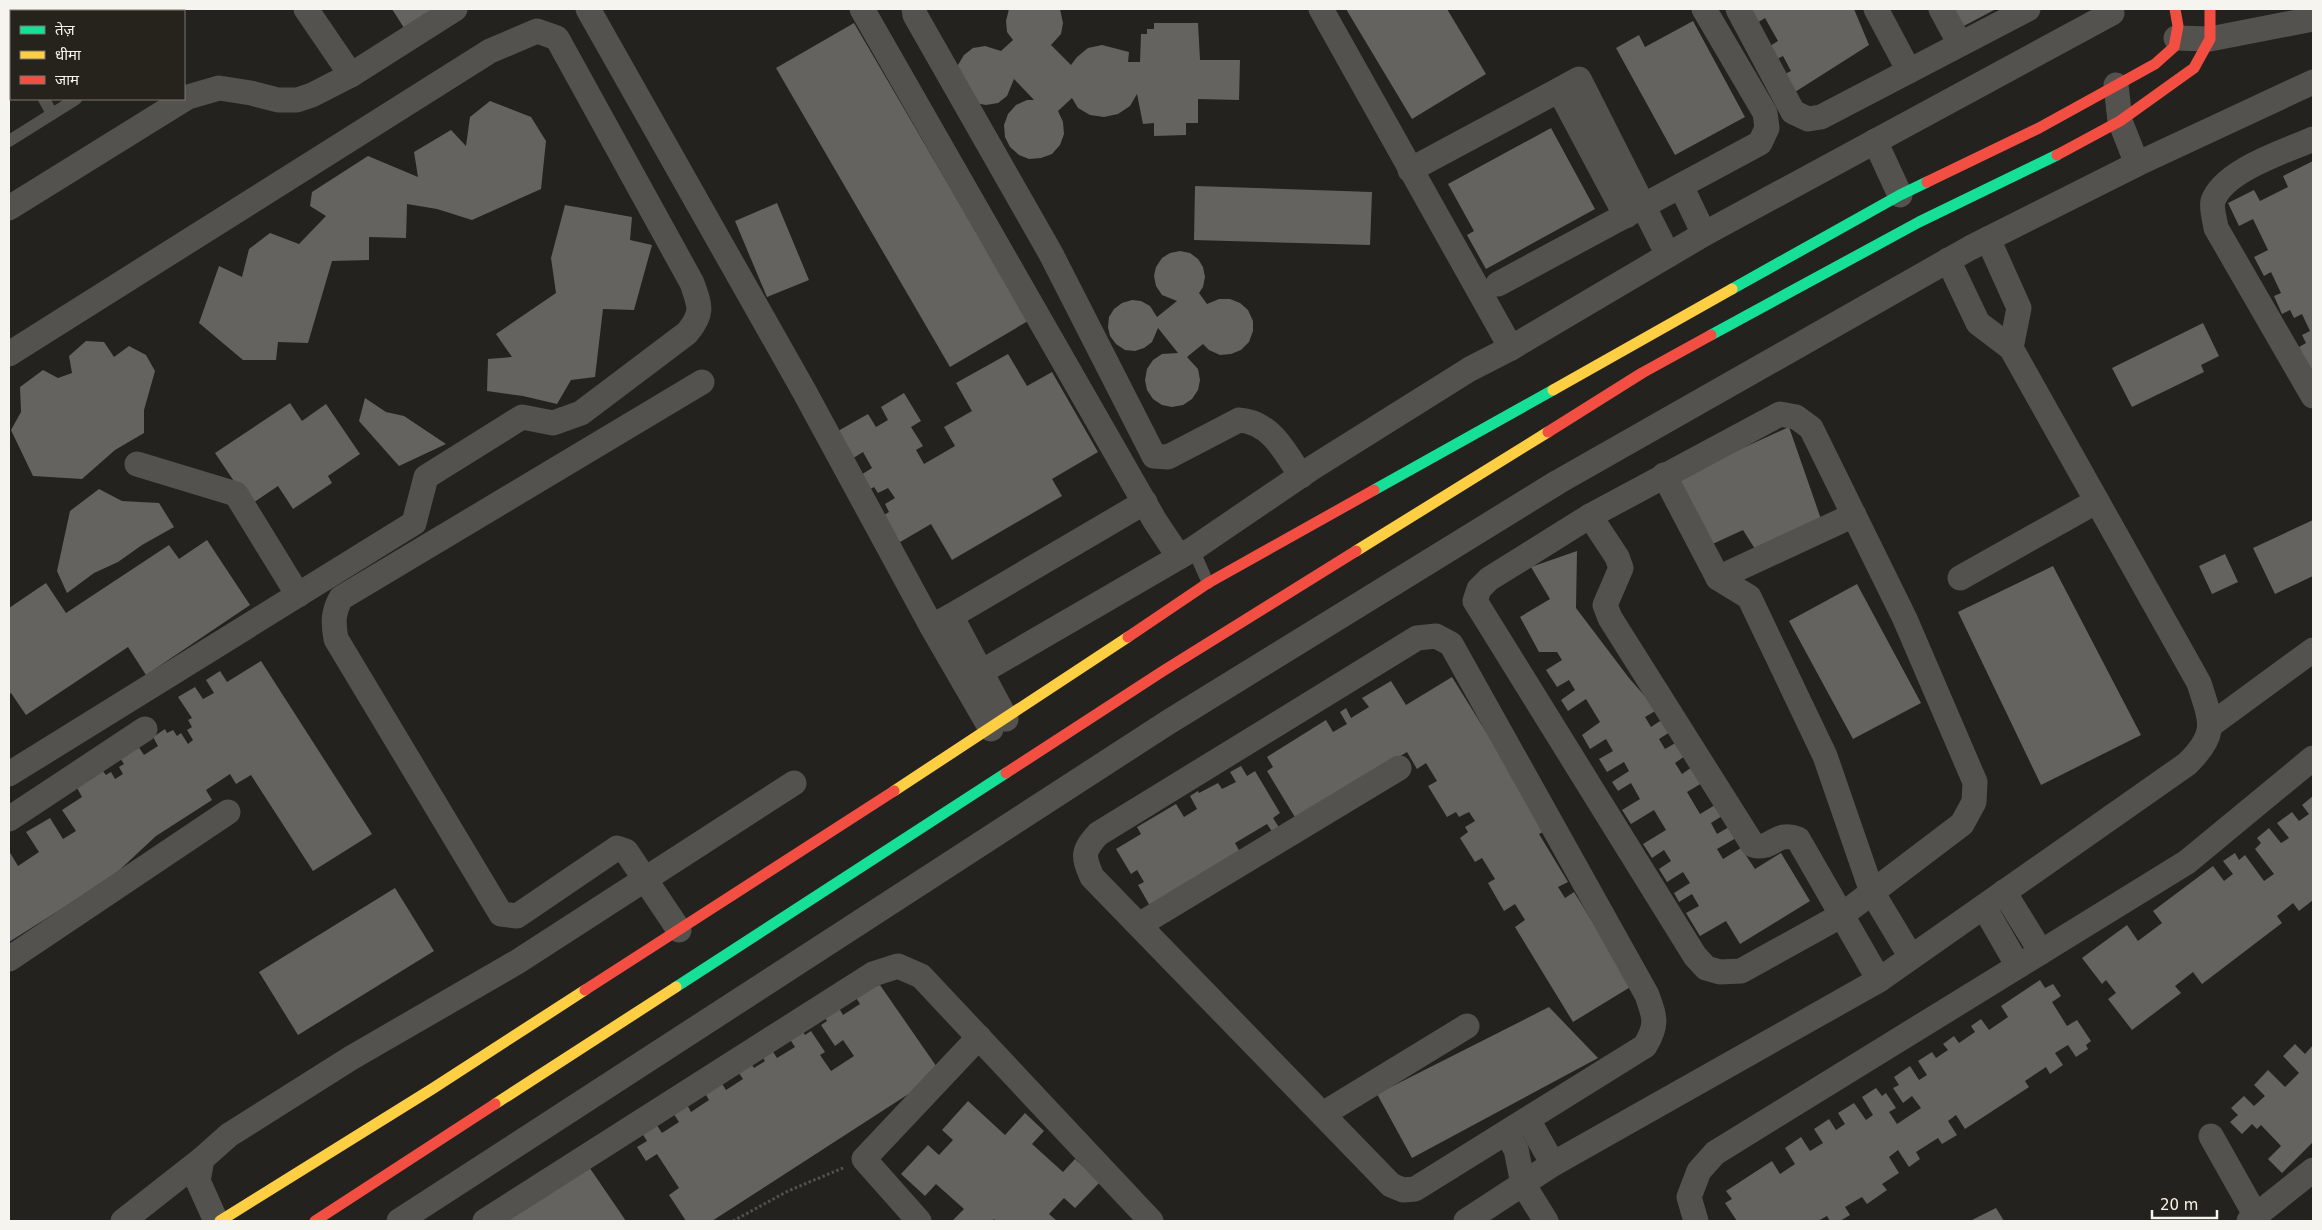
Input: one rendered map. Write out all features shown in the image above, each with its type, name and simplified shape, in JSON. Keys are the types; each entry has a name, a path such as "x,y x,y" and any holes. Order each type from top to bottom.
{"street":[{"path":"306,9 351,75"},
{"path":"185,99 218,88 278,100 297,100 312,95 351,75 455,9"},
{"path":"588,9 804,392 941,621 999,724"},
{"path":"862,9 1145,502 1186,553"},
{"path":"914,9 915,16 1052,254 1154,456 1168,456 1239,420 1247,420 1277,439 1301,476"},
{"path":"1321,9 1510,348"},
{"path":"1498,284 1635,212 1760,143 1767,128 1765,113 1704,9"},
{"path":"1738,9 1793,112 1808,119 1821,117 2028,9"},
{"path":"1876,9 1909,71"},
{"path":"1941,9 1960,44"},
{"path":"220,1221 679,930 999,724 1208,583 1900,195 2039,128 2155,64 2174,46 2178,26 2175,9"},
{"path":"315,1221 1163,671 1642,373 1919,222 2014,177 2120,121 2194,68 2210,39 2210,9"},
{"path":"972,677 1186,553 1301,476 1470,369 1510,348 1704,234 2112,13"},
{"path":"2176,38 2210,39 2313,19"},
{"path":"9,354 490,50 537,31 557,38 692,283 700,307 697,321 687,333 581,413 553,423 522,418 426,477 414,523 9,774"},
{"path":"1410,170 1579,79 1635,212 1668,255"},
{"path":"399,1221 1167,723 1558,482 1948,260 2137,164 2313,82"},
{"path":"2116,85 2120,121 2137,164"},
{"path":"9,208 183,100"},
{"path":"2313,139 2247,168 2224,185 2213,202 2216,228 2313,396"},
{"path":"1875,141 1900,195"},
{"path":"1681,186 1704,234"},
{"path":"1988,239 2019,308 2011,348"},
{"path":"1948,260 1978,324 2011,348 2199,683 2212,724"},
{"path":"679,930 626,851 617,848 517,916 500,914 336,639 334,611 341,598 702,382"},
{"path":"1780,414 1796,418 1811,428 1905,619 1975,782 1974,802 1962,824 1842,915 1742,971 1720,972 1706,968 1695,956 1475,601 1479,589 1490,579 1590,516 1664,475 1780,414"},
{"path":"138,464 236,494 298,595"},
{"path":"1664,475 1718,578 1749,597 1825,756 1872,892 1912,957"},
{"path":"1960,578 2098,501"},
{"path":"941,621 1145,502"},
{"path":"1590,516 1617,557 1621,568 1605,605 1610,618 1753,845 1760,847 1768,846 1778,838 1788,835 1798,839 1879,980"},
{"path":"1718,578 1854,516"},
{"path":"1436,636 1451,644 1647,995 1654,1016 1654,1031 1645,1046 1415,1189 1403,1190 1391,1185 1323,1114 1092,877 1084,858 1088,845 1098,834 1417,638 1436,636"},
{"path":"1466,1221 1553,1164 1879,980 2187,764 2202,750 2212,724 2313,650"},
{"path":"9,818 144,729"},
{"path":"1696,1221 1689,1196 1699,1171 1715,1153 2187,862 2313,758"},
{"path":"1140,925 1400,768"},
{"path":"123,1221 202,1159 229,1135 351,1058 517,962 794,783"},
{"path":"9,959 228,812"},
{"path":"2004,892 2041,952"},
{"path":"1984,907 2018,966"},
{"path":"485,1221 873,974 898,966 921,976 1151,1221"},
{"path":"1323,1114 1467,1026"},
{"path":"919,1221 864,1159 979,1037"},
{"path":"1528,1120 1553,1164"},
{"path":"1506,1133 1516,1149 1523,1184 1546,1221"},
{"path":"2211,1136 2252,1219 2313,1170"},
{"path":"202,1159 198,1181 216,1221"}],"lane":[{"path":"45,100 52,114"},
{"path":"9,141 74,100"},
{"path":"1186,553 1208,583"}],"path":[{"path":"733,1221 788,1191 864,1159"}],"building":[{"path":"392,9 440,9 406,31"},
{"path":"1009,9 1060,9 1063,23 1061,34 1051,45 1071,65 1088,48 1102,45 1129,52 1128,62 1140,62 1141,34 1147,34 1147,29 1154,29 1154,23 1198,23 1200,60 1240,60 1239,100 1198,99 1198,123 1186,123 1186,135 1154,136 1154,123 1143,124 1137,94 1130,106 1118,114 1104,117 1090,115 1078,108 1072,98 1058,111 1063,122 1064,134 1060,145 1052,154 1041,158 1029,159 1019,155 1010,147 1005,137 1004,125 1008,114 1016,105 1027,100 1034,100 1014,79 1007,96 998,103 986,105 975,103 956,76 958,65 964,55 973,48 985,46 1001,51 1013,40 1007,32 1006,21"},
{"path":"1346,9 1447,9 1486,74 1412,119"},
{"path":"1749,9 1854,9 1869,45 1795,92 1785,74 1791,71 1783,56 1777,59 1770,46 1778,41 1765,18 1757,23"},
{"path":"1949,9 1996,9 1960,28"},
{"path":"1693,21 1745,117 1675,155 1616,48 1639,35 1645,47"},
{"path":"854,23 1028,321 950,367 776,68"},
{"path":"490,101 531,117 546,141 541,189 472,220 437,209 407,204 406,238 369,237 369,260 332,261 308,343 278,342 276,360 243,360 199,323 219,266 242,277 249,249 270,233 299,244 326,216 310,206 312,192 368,156 418,177 414,152 451,130 466,146 470,117"},
{"path":"1551,128 1595,209 1486,269 1467,235 1474,231 1448,184"},
{"path":"2313,161 2313,376 2299,347 2306,343 2302,335 2310,331 2302,314 2294,318 2290,310 2282,314 2274,296 2281,293 2271,272 2264,276 2254,257 2268,250 2253,219 2239,226 2228,203 2254,190 2260,201 2288,187 2283,176"},
{"path":"1195,186 1372,192 1370,245 1194,240"},
{"path":"777,203 809,280 767,297 735,221"},
{"path":"565,205 632,217 630,240 652,245 634,310 603,309 595,377 571,380 557,404 523,396 487,391 488,359 512,357 496,334 556,293 551,258"},
{"path":"1180,251 1190,253 1198,259 1203,267 1205,277 1203,287 1199,293 1207,304 1219,299 1230,299 1240,303 1248,310 1253,321 1253,331 1249,342 1241,350 1231,354 1220,355 1209,350 1203,344 1187,357 1198,369 1200,380 1198,390 1192,399 1183,405 1172,407 1162,405 1153,399 1147,390 1145,380 1147,369 1153,360 1162,354 1178,353 1158,328 1152,342 1144,348 1135,351 1125,350 1116,344 1110,336 1108,327 1109,317 1114,309 1122,303 1132,300 1141,301 1150,306 1157,317 1177,301 1162,295 1156,286 1154,276 1156,267 1162,258 1170,253"},
{"path":"2203,323 2219,356 2201,365 2204,372 2132,407 2112,368"},
{"path":"86,341 104,342 114,357 129,346 146,355 155,371 144,410 144,433 115,450 82,479 33,476 11,430 21,412 20,387 43,370 58,378 72,373 69,356"},
{"path":"1008,354 1027,386 1052,372 1098,452 1052,479 1062,496 952,560 931,524 895,545 879,518 889,512 885,504 895,498 888,488 878,493 874,487 865,492 856,478 872,468 863,452 847,462 831,435 868,414 876,427 888,420 881,407 904,393 921,421 911,427 923,446 916,450 924,464 955,446 944,427 972,411 956,383"},
{"path":"365,398 386,412 404,416 446,444 399,466 359,421"},
{"path":"290,403 302,421 326,404 360,454 328,476 332,483 293,509 278,486 250,505 215,453"},
{"path":"1789,427 1821,519 1755,549 1743,530 1706,547 1675,479"},
{"path":"99,489 122,501 159,503 174,527 142,545 118,562 94,573 67,593 57,571 70,511"},
{"path":"2313,520 2313,576 2275,594 2253,548"},
{"path":"207,540 250,605 146,675 128,647 26,715 11,693 9,695 9,608 46,583 66,613 169,545 179,559"},
{"path":"1577,551 1576,608 1629,678 1657,710 1645,717 1651,727 1663,719 1670,732 1659,739 1665,749 1677,742 1685,756 1675,763 1682,774 1692,767 1702,783 1687,792 1700,814 1715,805 1722,816 1711,823 1717,834 1729,827 1736,838 1717,849 1723,859 1741,848 1755,869 1781,853 1810,901 1740,944 1726,921 1700,936 1686,913 1699,906 1692,894 1679,902 1674,893 1690,883 1683,872 1667,882 1659,869 1671,861 1664,850 1652,858 1643,844 1666,830 1654,810 1631,824 1622,810 1640,799 1631,783 1618,791 1612,782 1629,771 1624,762 1607,772 1599,759 1613,751 1606,739 1590,749 1582,735 1600,722 1586,699 1568,711 1561,700 1575,690 1569,680 1557,687 1546,670 1562,660 1557,652 1539,652 1520,617 1550,599 1531,567"},
{"path":"2225,554 2238,582 2212,594 2199,566"},
{"path":"2053,566 2141,735 2041,785 1958,612"},
{"path":"1857,584 1921,703 1853,739 1789,621"},
{"path":"261,661 372,834 313,871 251,775 236,784 230,774 206,790 212,800 156,836 112,877 9,942 9,851 18,866 39,852 26,832 50,818 63,839 76,831 62,810 82,797 76,786 102,770 106,775 111,772 115,779 123,774 119,767 124,764 120,758 138,746 144,755 158,746 153,737 165,729 167,733 173,730 177,736 181,733 188,744 193,740 187,730 192,727 188,720 192,718 178,697 195,687 203,699 214,693 206,680 220,671 227,682"},
{"path":"1452,677 1547,830 1539,834 1568,882 1558,887 1565,898 1574,892 1632,986 1573,1022 1515,927 1525,920 1515,904 1504,911 1488,883 1495,879 1482,858 1475,862 1460,838 1468,832 1465,827 1475,821 1469,812 1459,817 1456,812 1447,817 1428,786 1437,781 1426,763 1417,769 1407,752 1296,819 1267,771 1273,767 1267,757 1326,720 1333,732 1347,724 1340,712 1346,708 1351,718 1369,707 1362,698 1391,681 1406,705"},
{"path":"1241,766 1247,776 1255,771 1280,813 1273,818 1280,829 1273,833 1267,824 1235,843 1240,852 1150,906 1138,885 1144,882 1137,870 1131,874 1116,849 1141,834 1137,827 1176,804 1184,817 1197,809 1190,796 1218,783 1222,789 1236,782 1230,772"},
{"path":"2313,796 2313,900 2299,911 2293,903 2277,916 2282,923 2202,984 2193,972 2175,986 2181,993 2132,1030 2108,999 2116,993 2106,980 2102,984 2082,958 2127,925 2138,941 2162,923 2153,911 2213,866 2224,881 2233,874 2223,861 2235,853 2239,860 2245,855 2264,881 2274,874 2255,849 2261,843 2257,838 2269,828 2281,843 2289,838 2277,823 2292,812 2299,821 2309,814 2302,805"},
{"path":"395,888 434,951 298,1035 259,972"},
{"path":"2040,980 2045,988 2053,984 2061,996 2052,1002 2067,1026 2077,1020 2091,1041 2086,1045 2088,1049 2076,1057 2068,1045 2055,1053 2063,1065 2050,1074 2046,1067 2025,1081 2029,1087 1965,1129 1956,1115 1948,1121 1957,1135 1942,1144 1938,1138 1916,1152 1920,1159 1909,1167 1898,1150 1889,1157 1899,1173 1882,1184 1887,1190 1867,1204 1862,1197 1845,1207 1850,1215 1840,1221 1830,1221 1827,1216 1818,1221 1737,1221 1725,1203 1732,1199 1726,1191 1772,1161 1780,1174 1795,1164 1785,1148 1801,1137 1810,1151 1823,1143 1814,1129 1829,1119 1836,1130 1845,1124 1838,1113 1854,1103 1866,1120 1873,1115 1862,1097 1876,1088 1882,1096 1886,1093 1896,1108 1889,1112 1897,1124 1921,1108 1912,1096 1903,1103 1893,1088 1899,1085 1894,1077 1910,1066 1919,1080 1927,1075 1918,1061 1932,1052 1936,1058 1948,1050 1943,1044 1954,1036 1959,1043 1975,1032 1971,1026 1981,1019 1989,1030 2008,1017 2001,1006"},
{"path":"880,985 941,1073 712,1221 686,1221 669,1195 679,1188 657,1154 646,1161 637,1147 647,1141 640,1130 654,1121 662,1133 679,1122 671,1110 685,1101 691,1112 709,1100 703,1090 719,1079 726,1090 743,1079 736,1069 749,1060 754,1068 765,1061 760,1053 770,1047 777,1058 795,1047 787,1035 800,1027 805,1035 811,1031 825,1052 820,1055 831,1071 854,1056 843,1040 835,1046 821,1025 827,1021 822,1013 836,1003 843,1015 860,1004 853,993"},
{"path":"1549,1007 1598,1058 1412,1158 1377,1094"},
{"path":"2295,1044 2305,1054 2313,1045 2313,1142 2282,1173 2268,1159 2281,1146 2261,1125 2257,1129 2252,1124 2242,1134 2230,1122 2238,1115 2231,1108 2244,1096 2254,1106 2265,1096 2254,1085 2268,1070 2285,1087 2299,1073 2283,1056"},
{"path":"968,1101 1005,1135 1025,1113 1044,1131 1032,1144 1063,1172 1075,1159 1100,1182 1075,1208 1064,1198 1049,1214 1057,1221 996,1221 994,1219 993,1221 952,1221 964,1209 936,1184 925,1196 901,1174 928,1145 939,1155 953,1140 942,1130"},
{"path":"585,1161 626,1221 495,1221"},
{"path":"1996,1208 2004,1221 1970,1221"}],"traffic: fast":[{"path":"1711,335 1919,222 2057,155"},
{"path":"1732,289 1900,195 1927,182"},
{"path":"1374,490 1553,390"},
{"path":"676,987 1006,773"}],"traffic: slow":[{"path":"1553,390 1732,289"},
{"path":"1356,551 1548,432"},
{"path":"894,791 1128,637"},
{"path":"495,1104 676,987"},
{"path":"220,1221 432,1089 585,990"}],"traffic: jam":[{"path":"1927,182 2039,128 2155,64 2174,47 2178,26 2175,9"},
{"path":"2057,155 2120,121 2194,68 2210,39 2210,9"},
{"path":"1548,432 1642,373 1711,335"},
{"path":"1128,637 1208,583 1374,490"},
{"path":"1006,773 1163,671 1356,551"},
{"path":"585,990 894,791"},
{"path":"315,1221 495,1104"}]}
